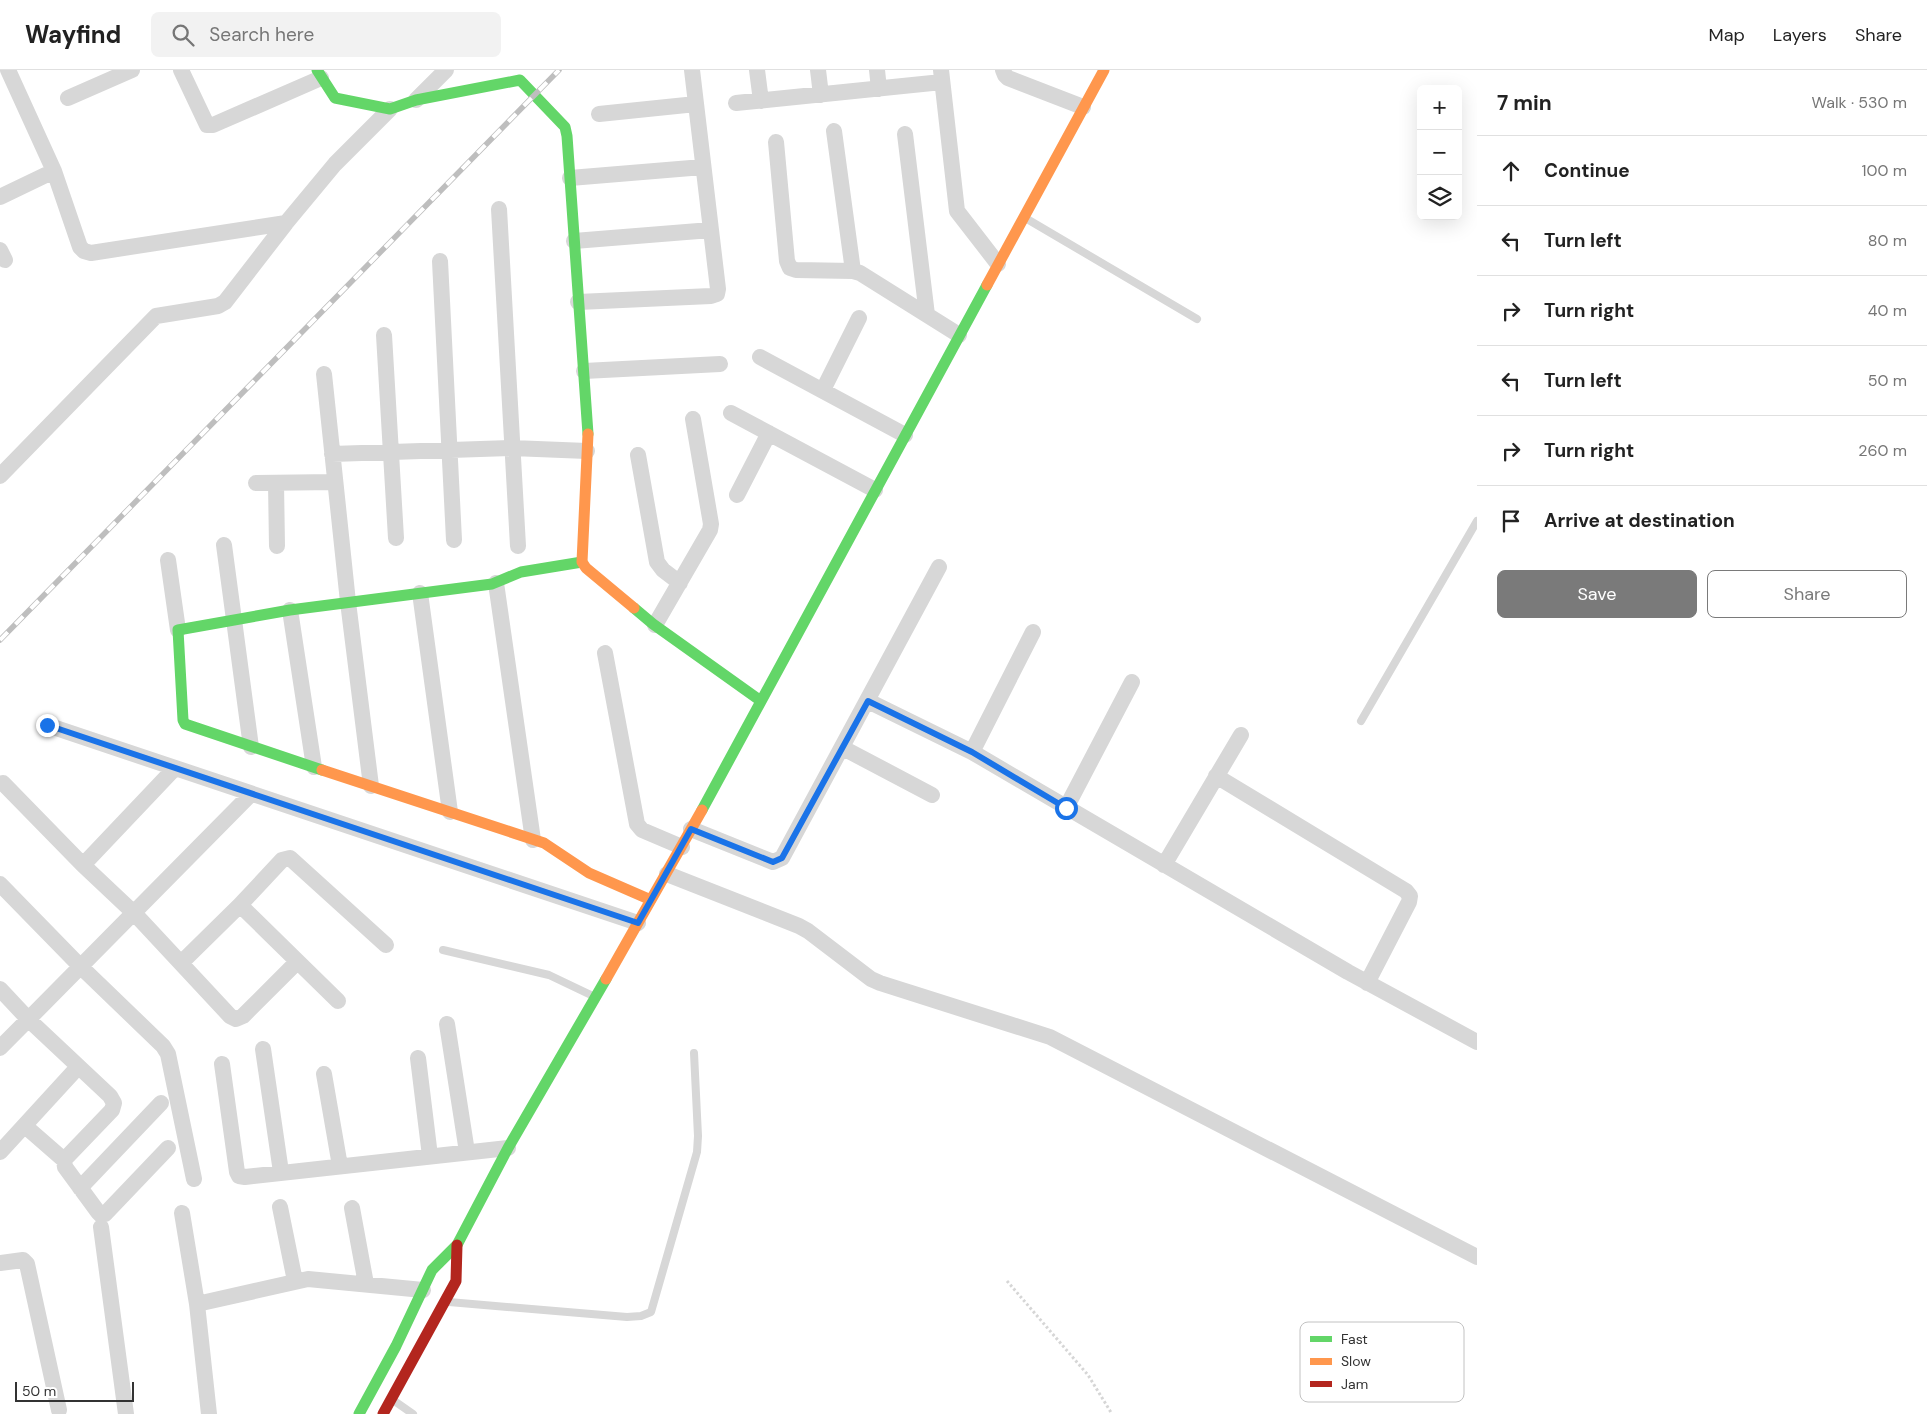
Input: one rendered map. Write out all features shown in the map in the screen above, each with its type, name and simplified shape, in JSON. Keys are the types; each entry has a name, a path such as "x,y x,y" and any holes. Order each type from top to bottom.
{"street":[{"path":"8,70 54,170 80,247 84,251 91,253 286,223"},
{"path":"68,98 132,70"},
{"path":"181,70 207,125 213,125 319,74 331,94 340,100 390,110"},
{"path":"578,302 711,296 717,294 718,289 692,70"},
{"path":"757,70 761,102"},
{"path":"818,70 821,95"},
{"path":"876,70 879,89"},
{"path":"1003,70 1008,78 1083,107"},
{"path":"416,100 437,73"},
{"path":"359,1414 396,1346 432,1270 457,1245 508,1148 682,847 1083,107 1097,73"},
{"path":"0,476 156,316 218,306 225,302 286,223 336,164 390,110 416,100 515,75 565,128 588,432 582,562 586,568 655,625 761,701"},
{"path":"736,103 879,89 942,76 956,211 998,264"},
{"path":"598,114 696,104"},
{"path":"834,131 854,271"},
{"path":"905,134 927,315"},
{"path":"776,142 787,261 790,268 796,270 854,271 959,335"},
{"path":"570,178 703,167"},
{"path":"0,197 54,170"},
{"path":"499,209 518,546"},
{"path":"574,240 711,230"},
{"path":"440,261 454,540"},
{"path":"823,390 859,318"},
{"path":"384,336 396,538"},
{"path":"760,357 905,435"},
{"path":"584,371 720,364"},
{"path":"324,374 348,602 371,786"},
{"path":"731,413 875,490"},
{"path":"655,625 712,524 693,419"},
{"path":"737,494 769,433"},
{"path":"332,454 512,448 587,451"},
{"path":"638,455 657,562 662,570 680,583"},
{"path":"256,483 335,482"},
{"path":"276,483 277,546"},
{"path":"224,545 251,746"},
{"path":"168,560 178,630 185,724 550,846 589,873 652,900"},
{"path":"178,630 290,610 496,583 520,572 582,562"},
{"path":"691,829 773,862 782,858 939,567"},
{"path":"496,583 533,840"},
{"path":"420,593 450,812"},
{"path":"290,610 314,767"},
{"path":"972,752 1033,632"},
{"path":"605,653 636,824 642,830 682,847"},
{"path":"1066,808 1132,682"},
{"path":"868,701 972,752 1367,983 1477,1042"},
{"path":"47,725 638,923"},
{"path":"1164,865 1240,735"},
{"path":"843,748 932,795"},
{"path":"83,865 176,768"},
{"path":"1216,776 1406,891 1410,896 1409,902 1367,983"},
{"path":"3,783 83,865 135,914 230,1016 236,1019 243,1016 297,962"},
{"path":"0,1048 80,966 135,914 251,794"},
{"path":"181,963 240,905 282,860 290,858 386,945"},
{"path":"667,874 799,926 871,979 880,983 1050,1036 1477,1256"},
{"path":"0,884 80,966 163,1046 168,1054 194,1179"},
{"path":"240,905 338,1001"},
{"path":"0,989 29,1020 110,1096 114,1103 112,1110 64,1160"},
{"path":"448,1024 466,1152"},
{"path":"263,1050 281,1172"},
{"path":"418,1058 430,1156"},
{"path":"222,1064 239,1176 245,1177 508,1148"},
{"path":"0,1152 78,1067"},
{"path":"324,1074 340,1166"},
{"path":"80,1188 161,1103"},
{"path":"24,1126 64,1160 65,1167 101,1215 105,1214 168,1148"},
{"path":"280,1206 295,1281"},
{"path":"352,1208 366,1284"},
{"path":"182,1213 197,1304 209,1414"},
{"path":"101,1227 126,1414"},
{"path":"383,1414 456,1282 457,1245"},
{"path":"0,1263 23,1260 27,1264 59,1410"},
{"path":"197,1304 308,1279 423,1290"}],"lane":[{"path":"1023,217 1197,319"},
{"path":"1361,721 1477,521"},
{"path":"442,950 549,975 595,998"},
{"path":"444,1302 627,1316 641,1316 651,1312 697,1152 694,1054"},
{"path":"392,1398 413,1414"}],"path":[{"path":"1007,1281 1088,1376 1112,1414"}],"railway":[{"path":"0,640 559,70"}],"traffic: fast":[{"path":"317,70 335,98 390,109 416,100 520,80 565,127 588,434"},
{"path":"702,810 987,285"},
{"path":"322,770 185,724 183,720 178,630 290,610 492,584 521,572 582,562"},
{"path":"634,608 653,624 761,701"},
{"path":"359,1414 396,1346 432,1270 457,1245 508,1148 606,979"}],"traffic: slow":[{"path":"987,285 1104,70"},
{"path":"588,434 582,562 586,568 634,608"},
{"path":"322,770 544,843 589,873 651,900"},
{"path":"606,979 702,810"}],"traffic: jam":[{"path":"383,1414 456,1281 457,1245"}],"route":[{"path":"47,725 286,807 638,923 691,829 763,859 773,862 782,858 868,701 972,752 1066,808"}]}
